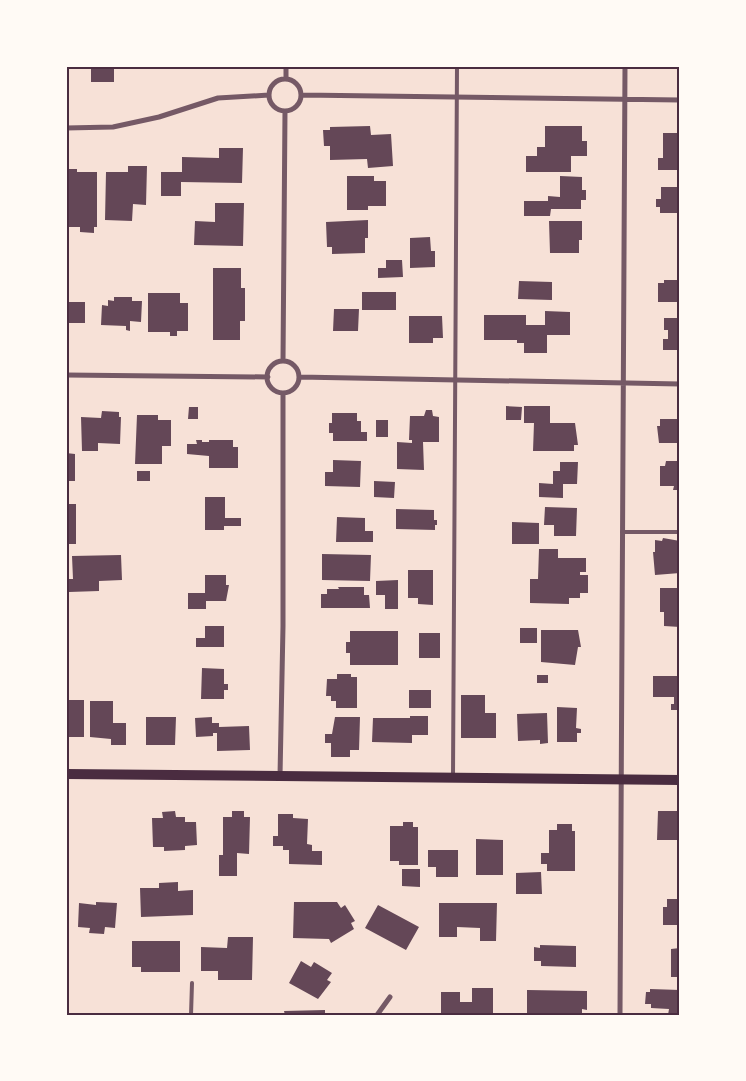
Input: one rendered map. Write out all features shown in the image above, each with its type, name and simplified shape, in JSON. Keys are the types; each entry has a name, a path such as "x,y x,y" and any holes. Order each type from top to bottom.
{"main road":[{"path":"66,774 680,780"}],"street":[{"path":"286,66 286,80"},
{"path":"620,1015 624,66"},
{"path":"286,80 298,85 302,95 297,107 285,111 273,106 269,95 273,85 286,80"},
{"path":"66,128 113,127 159,117 218,98 269,95"},
{"path":"302,95 680,100"},
{"path":"283,361 285,111"},
{"path":"283,361 273,366 268,377 271,387 283,393"},
{"path":"283,361 296,367 299,377 296,387 283,393"},
{"path":"66,375 268,377"},
{"path":"299,377 455,382 680,384"},
{"path":"280,776 283,393"},
{"path":"377,1015 390,997"}],"lane":[{"path":"453,777 457,66"},
{"path":"622,532 680,532"},
{"path":"191,1015 192,983"}],"building":[{"path":"91,66 114,66 114,82 91,82"},
{"path":"370,126 371,135 391,134 393,166 368,168 367,159 330,160 330,146 324,146 323,130 330,130 330,127"},
{"path":"545,126 582,126 582,141 587,141 587,156 571,156 571,172 526,172 526,156 537,156 537,147 545,147"},
{"path":"663,133 680,133 680,170 658,170 658,158 663,158"},
{"path":"219,148 243,148 242,183 181,182 181,196 161,196 161,172 182,172 182,157 219,158"},
{"path":"128,166 147,166 146,205 133,204 132,221 105,220 106,172 128,172"},
{"path":"66,169 77,169 77,172 97,172 97,227 94,227 94,233 80,232 80,227 69,227"},
{"path":"347,176 374,176 374,181 386,181 386,206 368,206 368,210 347,210"},
{"path":"560,176 582,177 582,190 586,190 586,200 581,200 581,209 551,209 550,216 524,216 524,201 548,201 548,196 560,197"},
{"path":"661,187 680,187 680,213 660,213 660,207 656,207 656,199 661,199"},
{"path":"215,203 244,203 243,246 194,245 195,221 215,222"},
{"path":"368,220 368,238 365,238 365,253 332,254 332,247 327,247 326,222"},
{"path":"549,221 582,221 582,240 579,240 579,253 550,253"},
{"path":"430,237 431,251 435,251 435,267 410,268 410,238"},
{"path":"386,260 402,260 403,277 378,278 378,268 386,268"},
{"path":"213,268 241,268 241,288 245,288 245,321 240,321 240,340 213,340"},
{"path":"664,280 680,280 680,302 658,302 658,283 664,283"},
{"path":"519,281 552,282 552,300 518,299"},
{"path":"362,292 396,292 396,310 362,310"},
{"path":"66,293 69,293 69,302 85,302 85,323 66,323"},
{"path":"148,293 180,293 180,303 188,303 188,331 177,331 177,336 170,336 170,332 148,332"},
{"path":"114,297 132,297 132,301 142,301 141,322 130,321 130,331 126,330 126,326 101,325 102,305 108,306 108,300 114,301"},
{"path":"334,309 359,309 358,331 333,331"},
{"path":"545,311 570,312 570,335 547,335 547,353 524,353 524,343 517,343 517,340 484,340 484,315 526,315 526,325 545,325"},
{"path":"409,316 442,316 443,338 433,338 433,343 409,343"},
{"path":"664,318 680,318 680,350 663,350 663,339 668,339 668,330 664,330"},
{"path":"506,406 522,407 521,420 506,420"},
{"path":"524,406 550,406 550,423 575,423 578,445 574,445 574,451 533,451 534,423 524,423"},
{"path":"189,407 198,407 198,419 188,419"},
{"path":"426,410 432,410 433,416 439,417 439,442 423,442 424,470 397,469 397,442 412,443 412,440 409,440 410,416 424,416"},
{"path":"102,411 119,412 119,417 121,417 120,444 98,443 98,451 82,451 81,417 101,418"},
{"path":"332,413 357,413 357,421 361,421 361,432 367,432 367,441 333,441 333,433 329,433"},
{"path":"137,415 158,415 158,420 171,420 171,446 162,446 162,464 135,464"},
{"path":"660,419 680,419 680,457 677,457 677,443 659,443 657,426 660,426"},
{"path":"376,420 388,420 388,437 376,437"},
{"path":"196,440 209,442 209,440 233,440 233,447 238,447 238,468 209,468 209,456 187,454 187,444 197,444"},
{"path":"66,453 75,454 75,481 66,481"},
{"path":"333,460 361,461 360,487 325,486 325,472 333,472"},
{"path":"666,461 677,461 677,466 680,466 680,490 673,490 674,486 660,486 660,466 665,466"},
{"path":"560,462 578,462 577,484 563,484 563,498 539,497 539,483 553,484 553,471 560,471"},
{"path":"137,471 150,471 150,481 137,481"},
{"path":"374,481 395,482 394,498 374,497"},
{"path":"205,497 225,497 225,518 241,518 241,526 224,526 224,530 205,530"},
{"path":"66,504 76,504 76,544 66,544"},
{"path":"545,507 577,508 576,536 554,536 554,525 544,525"},
{"path":"396,509 434,510 434,520 437,520 435,530 396,529"},
{"path":"337,517 365,518 365,531 373,531 373,542 336,542"},
{"path":"512,522 539,523 539,544 512,544"},
{"path":"663,538 680,541 680,573 655,575 653,552 655,552 655,540 662,541"},
{"path":"539,549 558,549 558,558 586,558 586,572 580,572 580,575 588,575 588,593 580,593 580,598 569,598 569,604 530,603 530,579 538,579"},
{"path":"322,554 371,555 370,581 322,580"},
{"path":"121,555 122,580 99,581 99,591 69,592 69,579 73,579 72,556"},
{"path":"408,570 433,570 433,605 418,604 418,598 408,598"},
{"path":"205,575 226,575 226,585 229,585 226,601 206,601 206,609 188,609 188,593 205,593"},
{"path":"398,580 398,609 385,609 385,595 376,595 376,581"},
{"path":"338,587 364,587 364,595 369,595 370,608 321,608 321,594 327,594 327,589 339,589"},
{"path":"660,588 680,588 680,627 664,626 664,612 660,612"},
{"path":"205,626 224,626 224,647 196,647 196,638 205,638"},
{"path":"520,628 537,628 537,643 520,643"},
{"path":"541,630 578,630 581,647 578,647 575,665 541,662"},
{"path":"350,631 398,631 398,665 350,665 350,653 346,653 346,642 350,642"},
{"path":"419,633 440,633 440,658 419,658"},
{"path":"202,668 224,669 224,684 228,684 228,690 224,690 224,699 201,699"},
{"path":"337,674 351,674 351,677 357,677 357,708 336,708 336,701 331,701 331,696 326,696 327,679 337,679"},
{"path":"537,675 548,675 548,683 537,683"},
{"path":"653,676 680,676 680,710 671,710 671,704 674,704 674,697 653,697"},
{"path":"409,690 431,690 431,708 409,708"},
{"path":"461,695 485,695 485,713 496,713 496,738 461,738"},
{"path":"66,700 84,700 84,737 66,737"},
{"path":"90,701 113,701 113,723 126,723 126,745 111,745 111,739 90,737"},
{"path":"557,707 577,708 576,728 581,729 581,733 577,733 577,742 557,742"},
{"path":"547,713 548,743 540,744 540,740 518,741 517,714"},
{"path":"410,716 428,716 428,735 412,735 412,743 372,742 373,718 410,718"},
{"path":"146,717 176,717 175,745 146,745"},
{"path":"212,717 212,723 219,723 219,727 249,726 250,750 217,751 217,733 213,733 213,736 196,737 195,718"},
{"path":"335,717 360,717 359,750 350,750 350,757 331,757 331,743 325,743 325,734 332,734"},
{"path":"175,811 176,817 185,817 185,822 196,822 197,845 185,846 185,850 164,851 164,847 153,847 152,818 163,818 162,812"},
{"path":"232,811 244,811 244,817 250,817 249,854 237,853 237,876 219,876 219,855 223,855 223,817 232,817"},
{"path":"658,811 680,811 678,840 657,840"},
{"path":"278,814 293,814 293,818 308,819 307,844 312,845 312,851 322,851 322,865 289,864 289,850 283,850 283,846 273,846 273,836 278,836"},
{"path":"403,822 413,822 413,827 418,827 418,865 399,865 399,861 390,861 390,826 403,826"},
{"path":"557,824 572,824 572,831 575,831 575,871 547,871 547,864 541,864 541,853 549,853 549,830 557,830"},
{"path":"476,839 503,840 503,875 476,875"},
{"path":"428,850 458,850 458,877 436,877 436,867 428,867"},
{"path":"402,869 420,869 420,887 402,886"},
{"path":"541,872 542,894 516,894 516,873"},
{"path":"178,882 178,891 193,890 193,915 141,917 140,888 159,888 159,883"},
{"path":"667,899 680,899 680,925 663,925 663,907 667,907"},
{"path":"96,902 117,903 115,928 105,927 104,934 89,933 90,928 78,927 79,903 96,905"},
{"path":"294,902 337,902 341,908 345,905 355,921 351,923 354,929 331,943 329,939 293,938"},
{"path":"439,903 497,903 496,941 480,941 480,928 457,927 457,937 439,937"},
{"path":"378,905 419,927 406,950 365,928"},
{"path":"228,937 253,937 252,980 218,980 218,971 201,971 201,947 227,948"},
{"path":"132,941 180,941 180,972 141,972 141,967 132,967"},
{"path":"540,945 576,946 576,967 541,966 541,961 534,961 534,947 540,948"},
{"path":"680,948 680,977 671,977 671,949"},
{"path":"301,961 311,967 314,962 332,973 327,980 331,982 318,999 289,983"},
{"path":"472,988 493,988 493,1015 441,1015 441,992 460,992 460,1002 472,1002"},
{"path":"650,989 680,990 680,1015 668,1015 669,1009 651,1008 651,1004 645,1004 646,992 650,992"},
{"path":"527,990 587,991 587,1010 582,1009 582,1015 527,1015"},
{"path":"325,1010 325,1015 285,1015 284,1011"}]}
